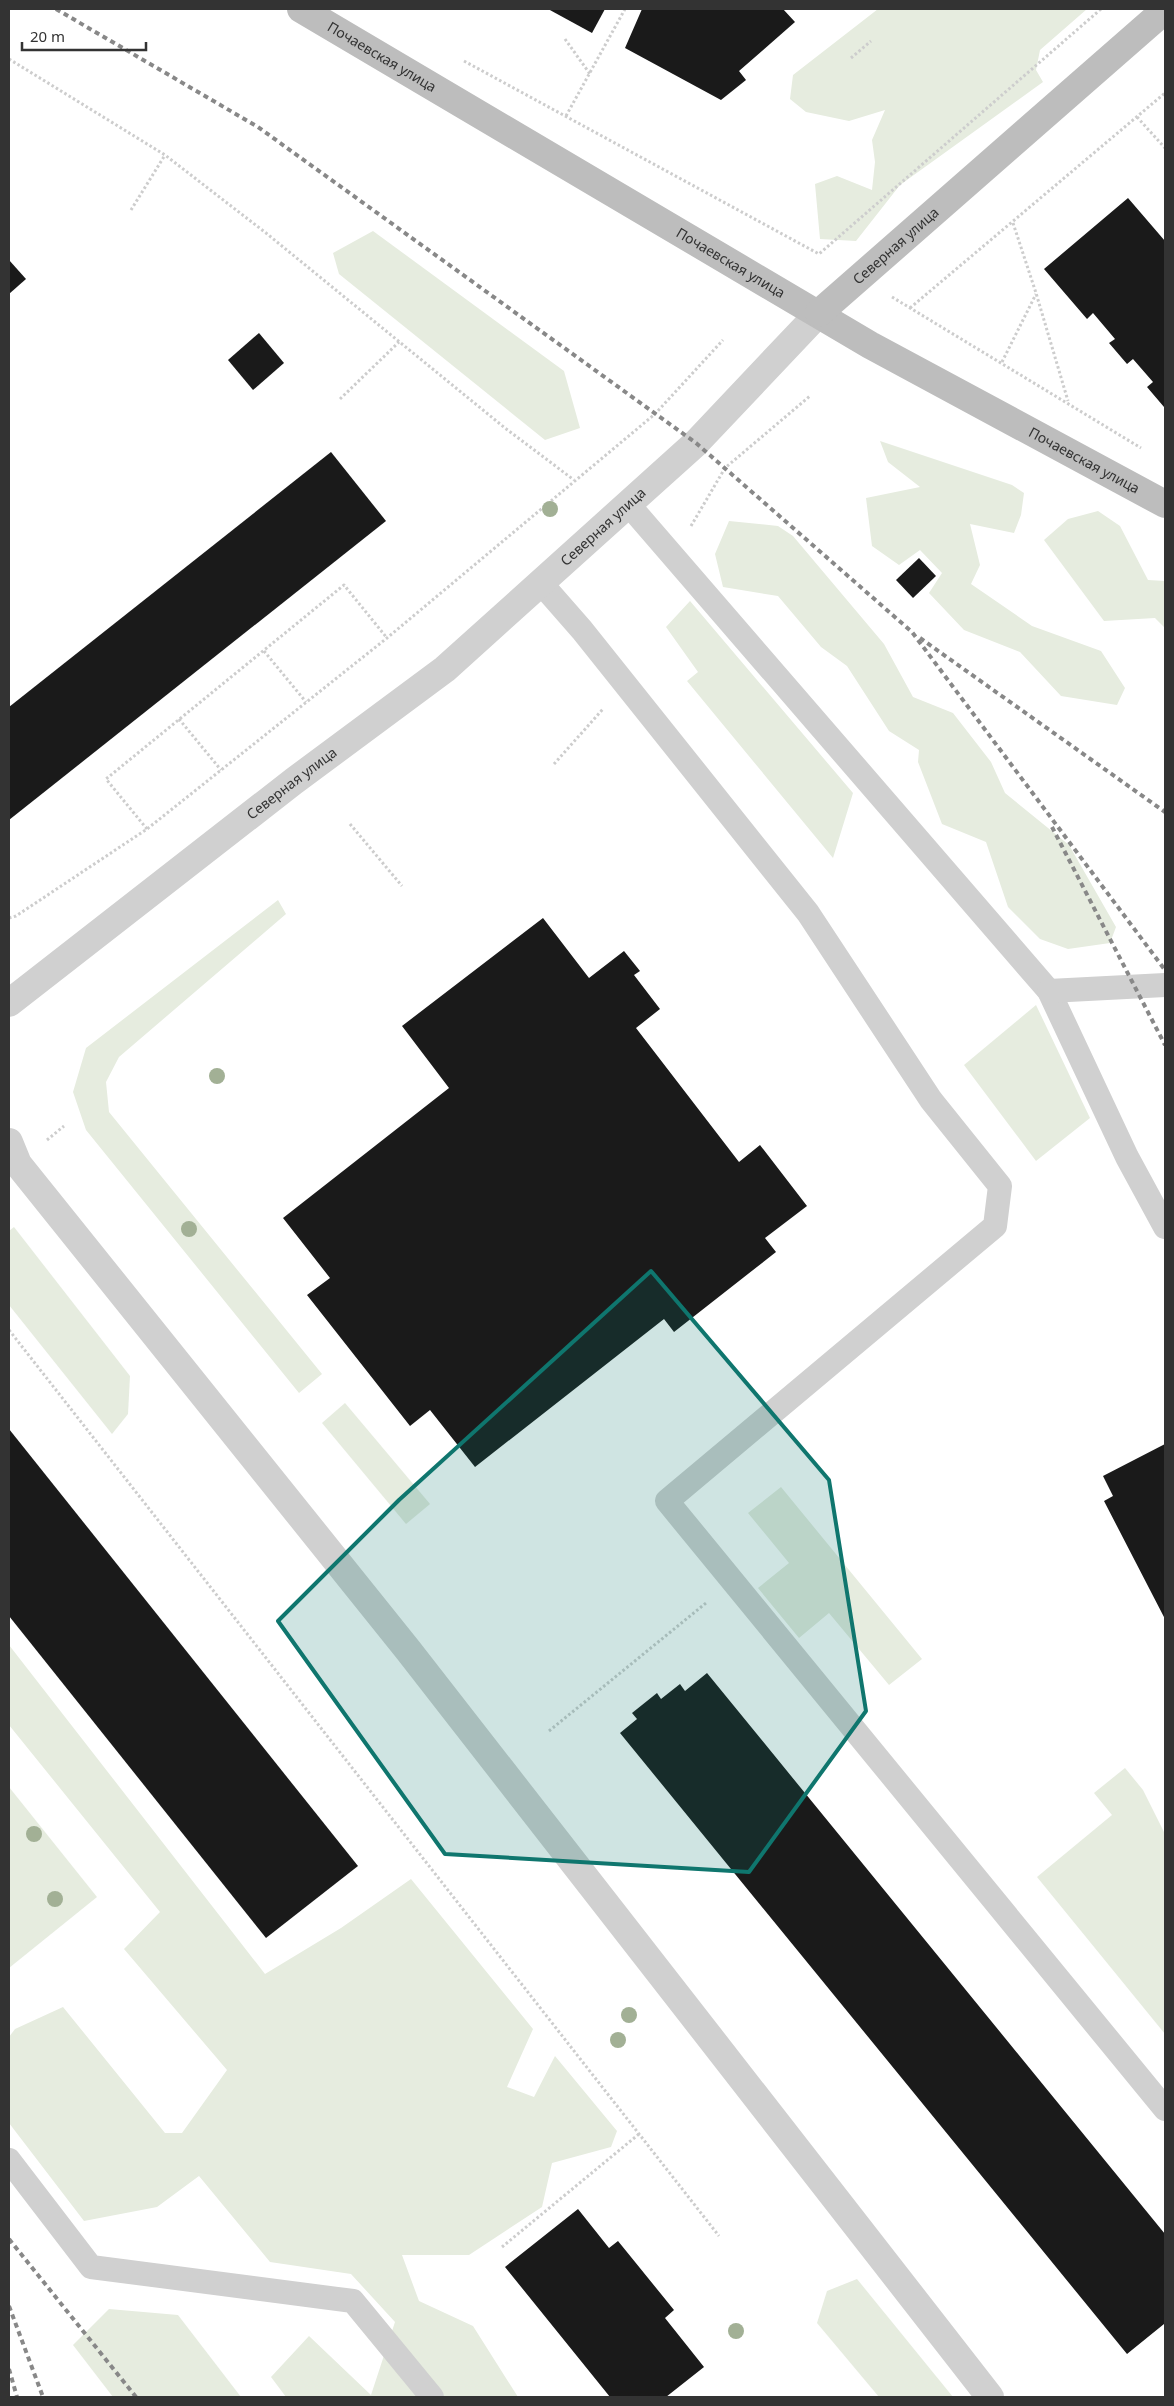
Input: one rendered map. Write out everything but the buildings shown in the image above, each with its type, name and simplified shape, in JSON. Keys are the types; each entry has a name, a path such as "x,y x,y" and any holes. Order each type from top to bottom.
{"main road":[{"name":"Почаевская улица","path":"302,9 819,313 870,345 1165,504"},
{"name":"Северная улица","path":"819,313 1165,10"}],"street":[{"name":"Северная улица","path":"9,1003 294,781 445,668 696,443 819,313"},
{"path":"9,1142 18,1164 408,1650 990,2397"}],"lane":[{"path":"628,504 1049,991 1128,1158 1165,1227"},
{"path":"540,582 625,684 808,913 931,1100 1000,1186 995,1226 667,1501 1165,2109"},
{"path":"1049,991 1165,985"},
{"path":"9,2160 91,2266 353,2301 432,2397"}],"path":[{"path":"566,116 625,9"},
{"path":"463,60 819,254 1101,9"},
{"path":"565,39 590,74"},
{"path":"850,58 871,41"},
{"path":"9,60 164,155 266,233 505,428 574,480"},
{"path":"1149,452 910,308 1165,92"},
{"path":"1137,117 1165,148"},
{"path":"131,210 164,155"},
{"path":"1012,223 1036,293 1068,402"},
{"path":"1002,362 1036,293"},
{"path":"9,918 16,916 147,829 387,638 655,414 723,340"},
{"path":"340,399 399,342"},
{"path":"673,556 725,468 810,396"},
{"path":"147,829 106,778 344,585 387,638"},
{"path":"264,651 306,702"},
{"path":"554,764 625,684"},
{"path":"179,719 221,770"},
{"path":"350,824 402,886"},
{"path":"9,1330 719,2236"},
{"path":"549,1731 733,1580"},
{"path":"502,2247 639,2134"}],"highlighted area":[{"path":"651,1271 829,1480 866,1711 749,1872 445,1854 278,1621 399,1500"}],"shaded area":[{"path":"878,9 1087,9 1040,50 1036,70 1043,82 900,185 856,241 820,239 815,184 837,176 872,190 875,162 872,140 885,110 849,121 806,112 790,99 793,75"},
{"path":"373,231 564,371 580,428 545,440 339,274 333,253"},
{"path":"880,441 1012,485 1024,493 1021,515 1014,533 970,524 980,565 971,584 1032,626 1101,651 1125,688 1117,705 1061,696 1020,652 964,630 929,593 942,573 920,550 899,565 872,546 866,498 920,487 888,462"},
{"path":"1098,511 1120,526 1148,580 1165,581 1165,628 1155,618 1104,621 1044,540 1068,519"},
{"path":"729,521 778,526 793,536 884,644 913,697 953,713 991,762 1005,793 1069,845 1116,927 1110,943 1068,949 1040,939 1008,907 986,842 942,824 918,762 919,750 889,731 847,666 821,647 778,596 723,587 715,554"},
{"path":"690,601 853,793 833,858 687,681 698,672 666,627"},
{"path":"278,900 286,914 119,1057 106,1082 109,1112 322,1374 299,1393 86,1130 73,1092 86,1048"},
{"path":"1036,1005 1090,1118 1036,1161 964,1065"},
{"path":"14,1227 130,1376 128,1414 112,1434 9,1305 9,1231"},
{"path":"345,1403 430,1504 406,1524 322,1423"},
{"path":"781,1487 922,1659 889,1685 829,1613 799,1638 758,1588 789,1563 748,1513"},
{"path":"9,1645 265,1974 341,1928 411,1879 533,2029 507,2087 534,2097 555,2056 617,2131 611,2147 552,2163 542,2207 469,2255 402,2255 419,2301 473,2326 518,2397 286,2397 271,2377 309,2336 371,2395 395,2322 351,2274 270,2262 199,2176 157,2207 84,2221 9,2123 9,2037 15,2029 63,2007 165,2133 182,2133 227,2070 124,1949 160,1912 9,1725"},
{"path":"1125,1768 1143,1790 1165,1834 1165,2034 1037,1877 1112,1815 1094,1793"},
{"path":"9,1787 97,1897 9,1968"},
{"path":"857,2279 953,2397 879,2397 817,2323 827,2291"},
{"path":"109,2309 178,2315 241,2397 113,2397 73,2345"}],"railway":[{"path":"56,9 258,127 696,443 912,632 1165,970"},
{"path":"920,638 1165,812"},
{"path":"1052,827 1165,1045"},
{"path":"9,2239 136,2397"},
{"path":"9,2306 43,2397"},
{"path":"9,2369 17,2397"}]}
